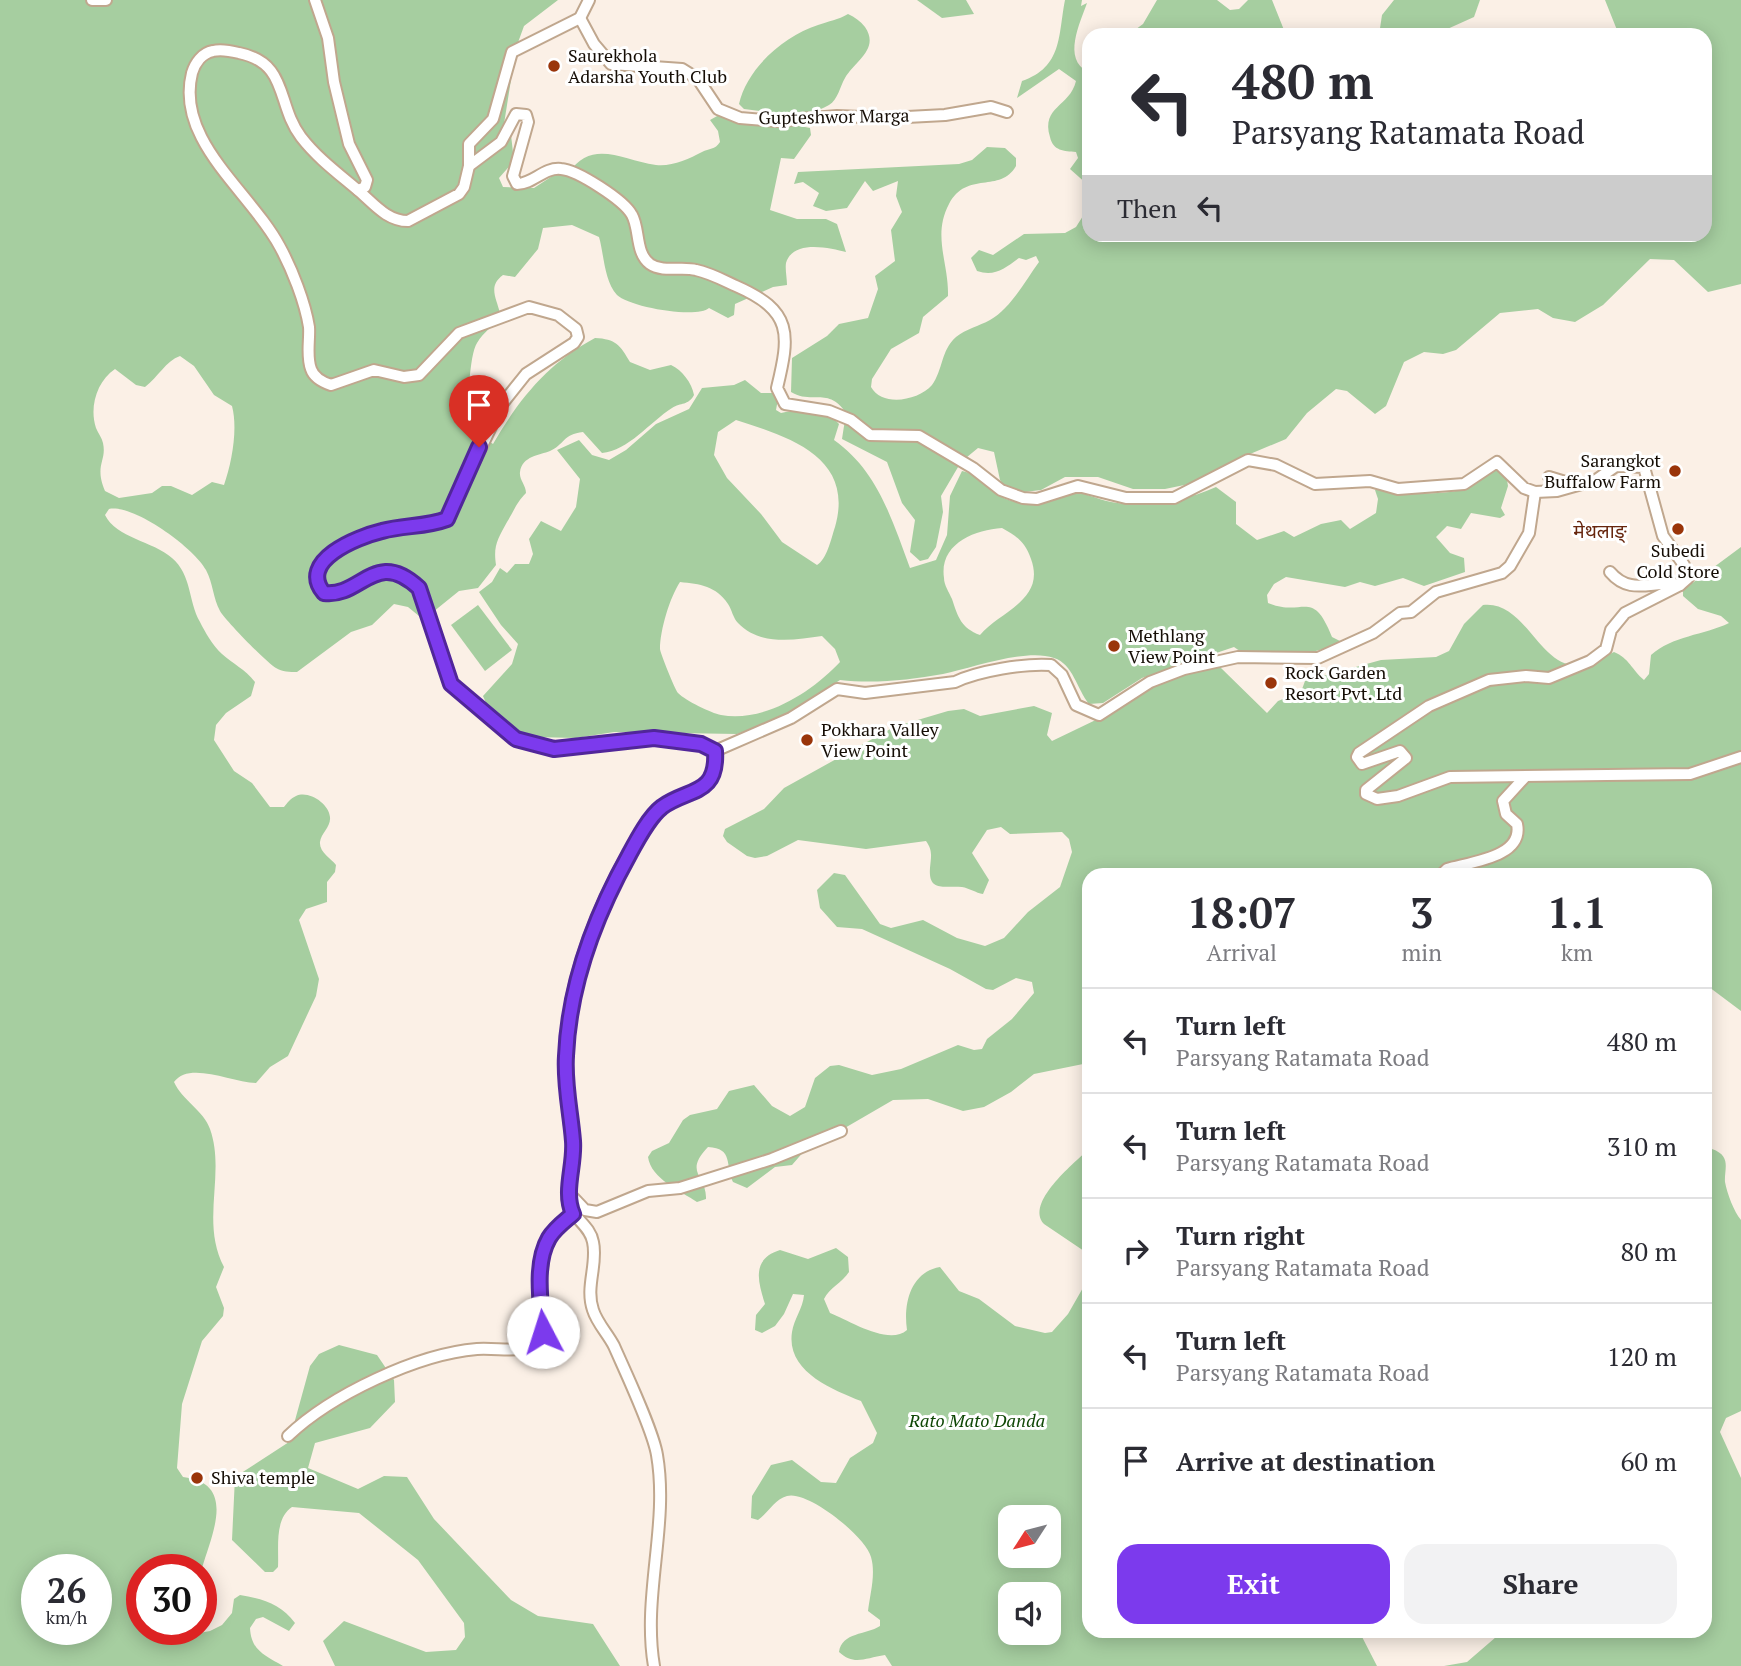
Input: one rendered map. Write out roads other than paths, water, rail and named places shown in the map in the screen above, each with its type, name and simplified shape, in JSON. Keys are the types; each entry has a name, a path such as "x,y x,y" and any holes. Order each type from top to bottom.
{"street":[{"path":"92,0 106,0"},
{"path":"315,0 328,38 334,82 349,144 367,180 365,187 358,190"},
{"path":"589,0 580,18 512,52 493,119 469,144 469,166 464,187 459,194 408,221 390,217 329,167 301,137 291,120 276,75 251,55 215,50 199,59 194,68 189,94 196,130 281,249 309,327 310,364 317,378 331,385 374,370 404,377 419,376 459,333 529,307 558,315 576,330 578,337 526,374 502,404 447,519 383,530 355,540 321,561 317,584 324,593 336,594 377,573 393,572 408,578 419,588 451,684 516,739 554,749 654,738 701,744 715,751"},
{"name":"Gupteshwor Marga","path":"580,18 594,44 611,64 682,69 698,79 718,109 740,118 777,121 837,116 888,118 945,115 991,107 1007,112"},
{"path":"469,166 501,142 516,114 526,115 528,122 513,176 514,182 521,185 558,169 577,174 626,207 634,221 641,251 651,265 658,268 694,269 761,297 778,316 785,334 786,355 777,388 785,404 829,411 851,420 870,435 919,436 1013,495 1037,499 1078,486 1126,498 1174,498 1239,462 1255,459 1276,465 1315,484 1370,481 1398,489 1464,484 1497,462 1524,488 1535,492 1557,491 1572,484 1596,480 1616,466 1644,467 1663,536 1684,565 1688,578 1680,585 1625,613 1611,630 1606,649 1590,661 1549,678 1526,676 1489,680 1429,706 1357,757 1362,764 1367,764 1400,751 1404,754 1404,762 1366,790 1370,797 1377,799 1398,796 1450,777 1690,774 1741,757"},
{"path":"1549,477 1572,484"},
{"path":"715,751 791,718 837,689 865,693 955,682 968,676 1042,664 1059,671 1076,705 1098,715 1150,682 1184,668 1238,657 1318,658 1373,633 1400,614 1410,612 1432,594 1502,573 1510,566 1530,533 1535,492"},
{"path":"1610,572 1619,583 1643,588 1669,582 1680,585"},
{"path":"653,1666 651,1634 660,1504 657,1453 614,1347 592,1308 590,1287 593,1241 585,1225 573,1214 568,1192 573,1171 573,1141 565,1058 572,998 592,929 637,841 660,808 699,790 708,781 716,763 715,751"},
{"path":"1451,868 1502,855 1516,839 1517,824 1506,814 1503,801 1525,777"},
{"path":"568,1192 586,1210 597,1212 648,1191 680,1188 772,1159 841,1131"},
{"path":"288,1436 324,1406 396,1372 462,1352 536,1347 543,1332 539,1290 544,1252 554,1231 573,1214"}],"place":[{"name":"Saurekhola Adarsha Youth Club","path":"554,66"},
{"name":"Sarangkot Buffalow Farm","path":"1675,471"},
{"name":"Subedi Cold Store","path":"1678,529"},
{"name":"Methlang View Point","path":"1114,646"},
{"name":"Rock Garden Resort Pvt. Ltd","path":"1271,683"},
{"name":"Pokhara Valley View Point","path":"807,740"},
{"name":"Shiva temple","path":"197,1478"}],"district":[{"name":"मेथलाङ्","path":"1600,531"}],"park label":[{"name":"Rato Mato Danda","path":"977,1421"}]}
